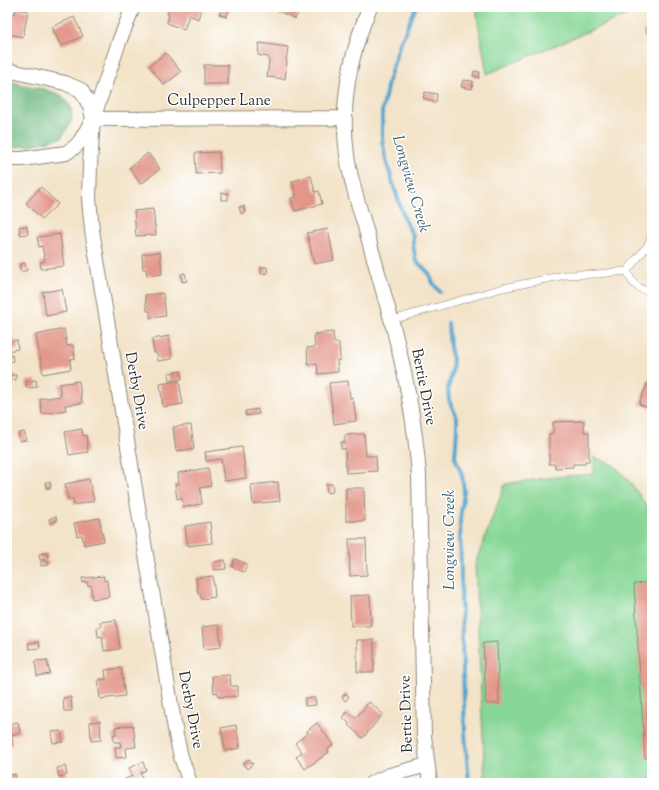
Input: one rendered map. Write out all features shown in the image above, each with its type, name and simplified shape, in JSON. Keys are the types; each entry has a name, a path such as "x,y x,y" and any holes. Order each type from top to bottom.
{"street":[{"name":"Derby Drive","path":"133,7 119,42 93,119 89,198 93,237 176,735 181,757 190,783"},
{"name":"Bertie Drive","path":"370,7 362,26 348,81 345,118 347,154 352,184 392,320 403,366 416,443 419,474 424,736 430,783"},
{"path":"7,70 65,82 81,90 90,106 93,119 81,140 76,146 66,153 22,159 7,159"},
{"name":"Culpepper Lane","path":"93,119 345,118"},
{"path":"372,783 390,775 427,765"}],"lane":[{"path":"392,320 503,288 565,274 597,274 627,271 648,245 652,234"},
{"path":"627,271 632,283 652,293"}],"green space":[{"path":"477,7 646,7 487,74 477,17"},
{"path":"7,81 44,89 61,95 71,107 72,121 61,138 32,145 7,148"},
{"path":"594,457 615,466 631,483 652,514 652,783 485,783 475,564 505,484 554,477 594,474"}],"building":[{"path":"170,7 192,7 201,10 198,19 189,15 184,30 167,23 169,15 167,14"},
{"path":"277,7 301,7 295,19 276,10"},
{"path":"222,8 229,11 226,17 219,14"},
{"path":"16,9 28,11 23,37 7,34 7,12 15,14"},
{"path":"74,17 83,36 61,46 52,27"},
{"path":"652,26 652,31 647,33 645,28"},
{"path":"259,43 288,47 285,79 267,77 269,60 268,57 258,55"},
{"path":"166,53 181,72 164,85 149,66"},
{"path":"204,65 228,65 228,84 204,84"},
{"path":"474,71 480,72 479,78 473,76"},
{"path":"463,80 473,81 472,89 461,87"},
{"path":"425,92 437,94 436,103 423,98"},
{"path":"219,152 220,173 196,174 195,153"},
{"path":"148,153 160,169 141,184 129,168"},
{"path":"311,176 315,192 319,191 322,204 295,211 291,198 296,197 292,181"},
{"path":"41,187 58,204 42,219 26,203"},
{"path":"221,193 228,193 228,200 221,200"},
{"path":"244,206 245,212 241,214 239,207"},
{"path":"153,209 156,235 136,236 134,211"},
{"path":"27,226 28,234 20,235 19,227"},
{"path":"328,229 334,260 314,264 307,233"},
{"path":"60,234 64,266 41,269 40,262 45,261 42,246 39,247 37,237"},
{"path":"160,252 162,274 147,276 146,269 143,269 142,254"},
{"path":"25,263 27,270 21,272 19,265"},
{"path":"261,267 267,267 268,273 261,274"},
{"path":"185,273 187,281 182,282 181,274"},
{"path":"62,289 66,312 46,316 43,292"},
{"path":"163,293 166,316 150,318 150,311 147,311 145,295"},
{"path":"64,329 67,346 73,345 75,358 70,359 71,369 43,374 36,335"},
{"path":"333,332 334,343 339,343 340,360 337,360 338,372 318,374 317,364 308,365 307,348 315,347 314,334"},
{"path":"169,336 172,359 158,361 157,353 154,353 152,339"},
{"path":"7,340 9,340 9,342 17,340 18,349 7,351"},
{"path":"12,355 13,361 7,363 7,356"},
{"path":"181,371 182,379 169,381 168,373"},
{"path":"652,371 652,409 639,404"},
{"path":"10,375 16,375 16,380 10,380"},
{"path":"36,380 37,387 27,388 26,381"},
{"path":"79,381 82,403 65,405 66,410 42,414 40,399 61,396 59,384"},
{"path":"179,381 183,404 163,407 160,384"},
{"path":"348,381 350,398 353,397 356,421 334,424 329,383"},
{"path":"258,409 259,414 246,416 245,411"},
{"path":"584,421 584,432 589,432 589,461 585,461 585,464 573,464 573,467 555,468 555,464 549,464 549,434 553,433 553,422"},
{"path":"191,425 194,449 176,451 173,427"},
{"path":"82,429 83,436 86,435 88,452 69,455 65,432"},
{"path":"24,432 27,440 20,441 18,433"},
{"path":"364,434 366,456 376,456 377,471 346,473 345,448 341,449 341,442 345,442 345,435"},
{"path":"242,447 246,478 224,481 221,459 206,461 205,452"},
{"path":"208,468 211,486 200,488 202,504 183,507 182,498 177,499 175,484 179,484 178,473"},
{"path":"89,479 94,501 74,505 73,499 68,499 65,484"},
{"path":"45,482 50,482 51,487 46,488"},
{"path":"278,482 280,501 253,504 251,485"},
{"path":"326,484 332,484 333,492 327,493"},
{"path":"346,488 364,488 365,521 346,521"},
{"path":"56,516 57,521 50,524 49,519"},
{"path":"99,518 104,541 84,545 82,535 77,536 74,523"},
{"path":"210,522 212,543 188,546 185,526"},
{"path":"349,539 366,539 367,575 350,576"},
{"path":"47,553 48,559 40,560 39,554"},
{"path":"235,559 247,564 244,572 232,567"},
{"path":"225,560 226,569 215,570 214,562"},
{"path":"41,561 48,561 49,565 41,566"},
{"path":"104,576 104,581 107,580 109,597 92,599 91,585 88,586 87,582 83,583 82,578"},
{"path":"213,576 215,597 201,599 200,594 198,594 196,578"},
{"path":"652,582 652,758 645,758 634,584"},
{"path":"370,595 371,626 351,626 350,596"},
{"path":"116,620 120,649 104,651 102,636 98,637 97,628 101,627 100,622"},
{"path":"219,625 221,647 204,649 202,627"},
{"path":"357,640 374,640 374,672 357,672"},
{"path":"39,642 40,648 29,649 28,643"},
{"path":"497,642 499,704 486,704 483,643"},
{"path":"47,660 50,674 37,676 35,661"},
{"path":"121,668 125,696 100,699 98,680 106,679 105,670"},
{"path":"230,675 231,686 238,686 238,696 218,697 218,692 214,693 212,676"},
{"path":"346,693 349,697 345,701 342,697"},
{"path":"71,697 72,711 64,711 63,698"},
{"path":"305,698 315,698 316,705 305,706"},
{"path":"369,702 383,714 363,738 348,725 349,723 343,718 347,712 356,718"},
{"path":"100,721 101,740 91,741 90,722"},
{"path":"18,722 20,733 11,735 12,745 7,746 7,724"},
{"path":"317,723 333,745 328,749 329,752 305,769 296,757 302,752 295,743 308,733 307,731"},
{"path":"133,725 136,747 126,748 127,757 116,758 115,747 121,747 120,742 114,742 113,735 116,734 115,727"},
{"path":"236,725 240,748 225,751 221,728"},
{"path":"61,731 63,742 53,743 51,732"},
{"path":"249,759 253,764 247,769 243,764"},
{"path":"143,762 146,770 140,773 145,783 126,783 125,779 133,776 129,768"},
{"path":"65,766 67,775 59,777 57,768"},
{"path":"15,774 16,783 7,783 7,776"}],"waterway":[{"name":"Longview Creek","path":"416,7 399,46 388,82 382,112 382,141 387,164 404,218 413,236 416,261 428,272 433,283 440,292"},
{"name":"Longview Creek","path":"448,323 450,347 453,360 448,389 449,400 457,418 455,457 462,475 464,491 460,519 462,642 465,733 469,783"}]}
